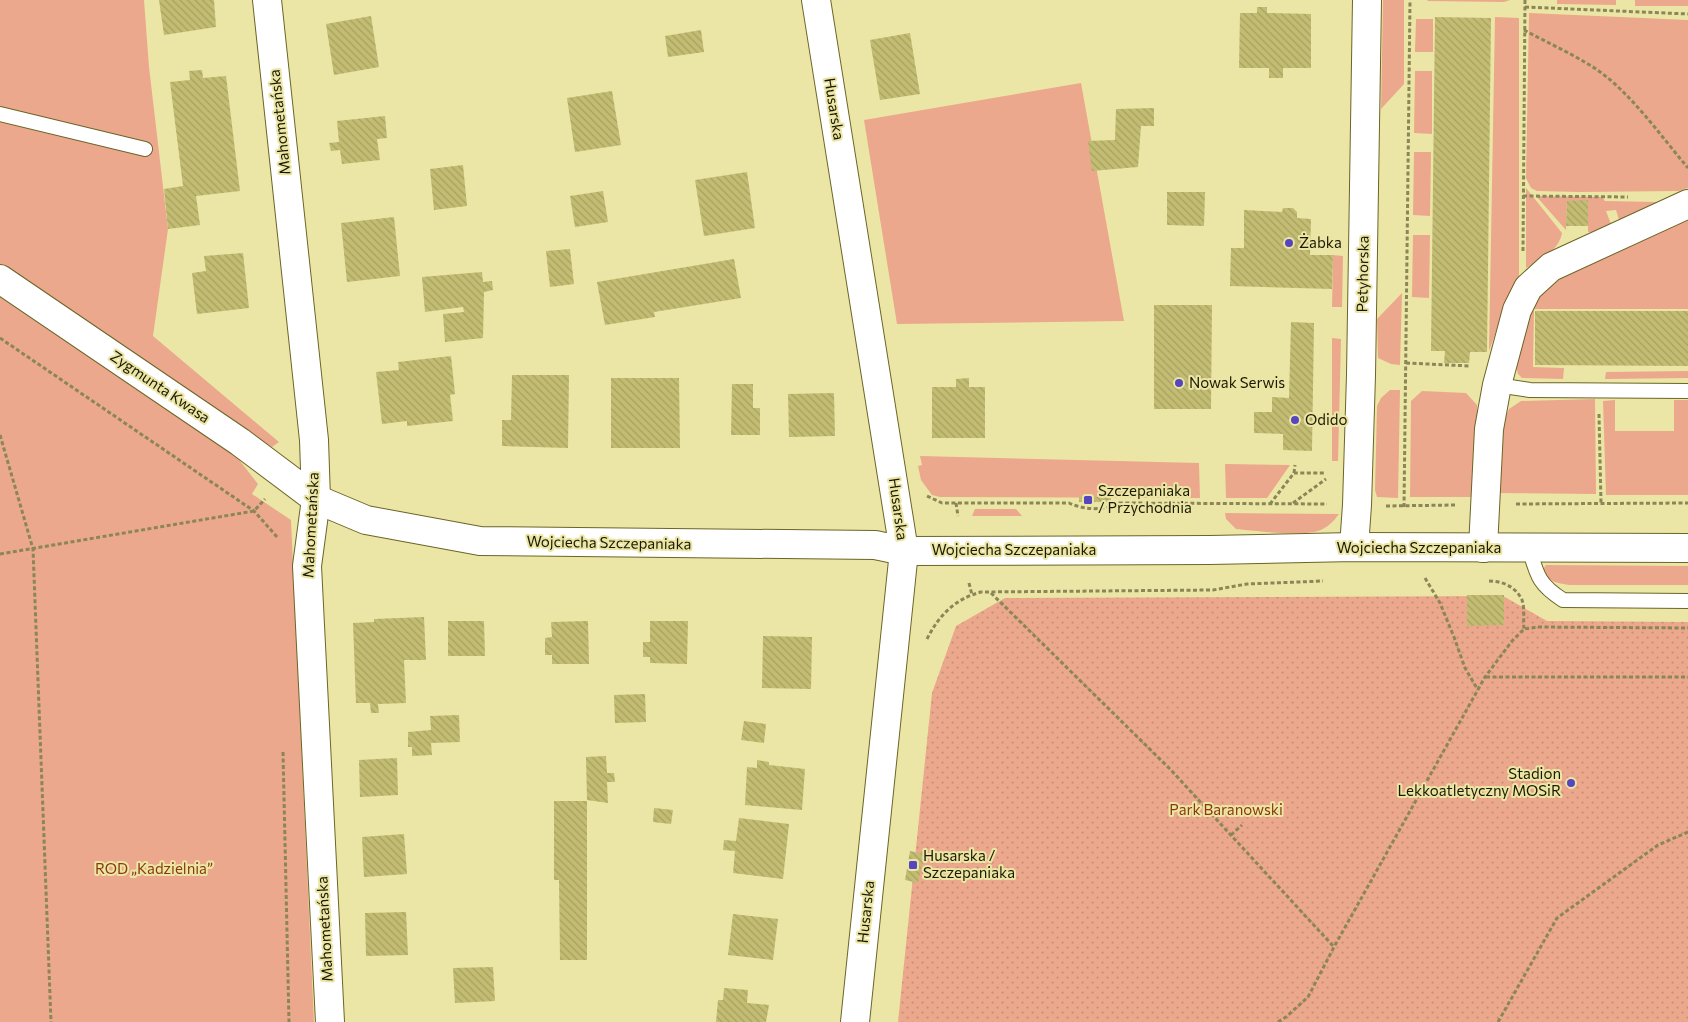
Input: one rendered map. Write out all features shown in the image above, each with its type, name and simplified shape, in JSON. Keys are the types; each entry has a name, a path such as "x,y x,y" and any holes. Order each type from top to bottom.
{"street":[{"name":"Mahometańska","path":"267,0 314,440 316,499 307,566 330,1022"},
{"name":"Husarska","path":"816,0 904,551 855,1022"},
{"name":"Petyhorska","path":"1354,548 1361,366 1367,0"},
{"path":"1483,548 1489,429 1497,385 1517,310 1528,288 1552,267 1688,204"},
{"name":"Zygmunta Kwasa","path":"0,279 240,442 316,499"},
{"name":"Wojciecha Szczepaniaka","path":"316,499 366,520 480,541 875,545 904,551 1688,548"}],"lane":[{"path":"0,114 145,149"},
{"path":"1497,385 1530,390 1688,391"},
{"path":"1529,548 1537,576 1548,590 1562,600 1688,601"}],"path":[{"path":"1404,507 1410,0"},
{"path":"1523,259 1525,0"},
{"path":"1525,7 1688,14"},
{"path":"1524,30 1596,70 1611,82 1632,102 1688,168"},
{"path":"1523,196 1638,197"},
{"path":"0,338 254,511 278,537 278,547"},
{"path":"1599,391 1602,504"},
{"path":"0,435 33,548 51,1022"},
{"path":"1270,504 1294,473 1295,465"},
{"path":"1294,473 1334,473"},
{"path":"1291,504 1327,478"},
{"path":"927,497 942,503 1069,503 1079,508 1109,508 1119,503 1331,504"},
{"path":"956,503 958,516"},
{"path":"1379,505 1404,507 1484,504 1688,503"},
{"path":"0,554 254,511"},
{"path":"1434,578 1425,578 1440,603 1465,668 1478,690"},
{"path":"925,645 931,631 941,617 957,603 965,597 990,592 1213,590 1247,584 1326,581"},
{"path":"1488,581 1497,581 1511,586 1522,601 1524,629"},
{"path":"970,583 972,595"},
{"path":"990,592 1170,769 1334,947"},
{"path":"1278,1022 1286,1020 1308,997 1485,677 1512,641 1524,629 1538,626 1688,628"},
{"path":"1485,677 1688,677"},
{"path":"283,745 289,1022"},
{"path":"1231,835 1242,826"},
{"path":"1498,1022 1557,918 1658,845 1688,832"}],"green space":[{"path":"0,0 144,0 149,67 168,229 153,336 279,442 272,447 202,405 0,267"},
{"path":"1383,0 1404,0 1404,84 1381,109"},
{"path":"1428,0 1510,0 1504,2"},
{"path":"1557,0 1616,0 1616,5 1557,4"},
{"path":"1635,0 1688,0 1688,6 1635,6"},
{"path":"1529,13 1688,20 1688,188 1679,191 1579,192 1537,191 1531,188 1526,178"},
{"path":"1495,17 1519,18 1519,277 1506,303 1489,351"},
{"path":"1416,19 1433,19 1433,52 1415,52"},
{"path":"1415,71 1432,71 1432,134 1414,133"},
{"path":"1081,83 1124,321 897,324 864,120"},
{"path":"1414,152 1431,152 1430,216 1413,215"},
{"path":"1526,188 1562,233 1553,250 1526,268"},
{"path":"1536,196 1602,197 1605,201 1658,202 1619,220 1616,210 1606,211 1611,224 1593,232 1588,232 1588,201 1567,201 1566,230"},
{"path":"1688,215 1688,309 1534,309 1533,367 1564,368 1563,379 1522,378 1518,374 1516,367 1518,349 1529,307 1546,283"},
{"path":"1413,235 1430,235 1429,298 1412,297"},
{"path":"1333,255 1343,256 1342,307 1332,307"},
{"name":"ROD „Kadzielnia”","path":"0,293 229,447 258,484 252,494 291,520 314,1022 0,1022"},
{"path":"1402,293 1400,365 1391,364 1378,358 1377,319"},
{"path":"1332,338 1341,339 1338,461 1332,461"},
{"path":"1688,371 1688,378 1605,379 1606,372"},
{"path":"1390,390 1400,390 1398,498 1377,497 1375,490 1377,406 1381,398"},
{"path":"1422,391 1466,393 1477,405 1474,497 1410,497 1411,401"},
{"path":"1595,399 1596,494 1497,493 1499,446 1505,418 1509,409 1521,401"},
{"path":"1615,400 1615,431 1674,431 1674,400 1688,400 1688,495 1606,495 1603,401"},
{"path":"920,456 1199,463 1200,498 940,497 932,495 921,480 918,466 922,465"},
{"path":"1225,464 1290,465 1267,498 1226,498"},
{"path":"975,509 1016,509 1022,516 972,516"},
{"path":"1225,513 1339,514 1330,524 1318,531 1290,533 1236,529 1226,519"},
{"path":"1546,565 1688,566 1688,585 1569,585 1557,583 1547,578 1542,571"},
{"name":"Park Baranowski","path":"1503,596 1547,621 1688,622 1688,1022 898,1022 932,693 956,626 1005,598"}],"building":[{"path":"159,0 214,0 216,27 164,35"},
{"path":"1257,7 1267,7 1267,13 1311,14 1311,68 1283,68 1283,78 1269,78 1269,68 1239,68 1240,13 1257,13"},
{"path":"371,16 379,67 334,75 326,24"},
{"path":"1435,17 1491,18 1487,352 1470,352 1469,363 1444,363 1445,351 1431,351"},
{"path":"701,30 704,52 668,57 665,36"},
{"path":"910,33 920,94 880,100 870,40"},
{"path":"202,70 203,78 226,76 240,191 196,196 200,225 168,229 164,189 183,186 170,82 190,80 189,71"},
{"path":"612,91 621,145 575,152 567,98"},
{"path":"1154,108 1154,126 1141,126 1138,167 1092,171 1088,141 1115,140 1116,109"},
{"path":"385,116 387,138 377,139 380,160 342,164 340,150 331,151 329,143 339,142 337,121"},
{"path":"463,165 467,206 434,210 430,169"},
{"path":"747,172 755,228 704,236 695,180"},
{"path":"603,191 608,222 575,227 570,196"},
{"path":"1167,192 1205,192 1204,226 1167,225"},
{"path":"1588,200 1588,226 1566,226 1567,201"},
{"path":"1283,208 1293,208 1297,212 1297,218 1311,219 1310,255 1333,255 1332,289 1230,286 1231,248 1244,248 1244,210 1282,212"},
{"path":"394,217 400,276 347,282 341,223"},
{"path":"570,249 574,284 550,287 546,251"},
{"path":"243,253 249,308 197,314 192,273 206,271 204,256"},
{"path":"734,259 741,298 654,312 655,317 605,325 597,282"},
{"path":"482,272 483,282 492,281 493,290 484,292 483,338 445,342 443,314 464,312 463,307 425,312 422,277"},
{"path":"1154,305 1212,305 1211,409 1154,409"},
{"path":"1535,311 1688,311 1688,366 1535,365"},
{"path":"1291,322 1314,323 1312,451 1283,450 1283,434 1254,433 1254,412 1272,412 1272,397 1289,398"},
{"path":"451,356 455,394 450,395 453,421 407,426 407,421 382,424 376,372 399,370 398,362"},
{"path":"512,375 569,375 568,448 502,446 502,420 511,420"},
{"path":"611,378 679,378 680,448 611,448"},
{"path":"969,378 969,387 985,387 985,438 932,438 932,387 956,387 956,379"},
{"path":"732,384 753,384 753,408 760,408 760,435 731,435"},
{"path":"834,393 835,436 789,437 788,394"},
{"path":"1079,497 1111,497 1111,502 1079,502"},
{"path":"1467,595 1504,595 1504,625 1467,626"},
{"path":"424,617 426,660 404,660 406,703 378,704 379,713 371,713 370,703 356,703 353,623 374,622 374,619"},
{"path":"448,621 484,621 485,656 448,656"},
{"path":"588,621 589,664 552,664 552,655 545,655 545,638 552,637 551,622"},
{"path":"650,621 688,621 687,664 650,663 650,657 643,657 643,642 650,642"},
{"path":"763,636 812,637 811,689 762,688"},
{"path":"645,694 646,722 615,723 614,695"},
{"path":"459,715 460,742 431,743 432,755 412,756 412,747 408,747 408,732 431,730 430,716"},
{"path":"744,721 766,724 764,743 741,740"},
{"path":"606,756 607,773 614,773 615,782 607,782 608,803 587,800 586,757"},
{"path":"397,758 398,795 360,797 359,760"},
{"path":"757,760 769,762 769,765 805,769 802,810 745,805 747,767 757,768"},
{"path":"554,801 587,801 587,960 560,960 559,880 554,880"},
{"path":"654,808 673,810 671,824 653,822"},
{"path":"739,818 789,824 783,879 733,873 735,851 723,850 724,840 736,841"},
{"path":"404,834 407,874 364,877 362,837"},
{"path":"910,851 924,854 918,883 905,880"},
{"path":"406,912 408,955 366,956 365,913"},
{"path":"733,914 778,919 773,960 728,955"},
{"path":"493,967 495,1001 455,1003 453,968"},
{"path":"724,988 748,990 747,1003 769,1005 766,1022 716,1022 718,1000 723,1000"}],"place":[{"name":"Żabka","path":"1289,243"},
{"name":"Nowak Serwis","path":"1179,383"},
{"name":"Odido","path":"1295,420"},
{"name":"Szczepaniaka / Przychodnia","path":"1088,500"},
{"name":"Stadion Lekkoatletyczny MOSiR","path":"1571,783"},
{"name":"Husarska / Szczepaniaka","path":"913,865"}]}
